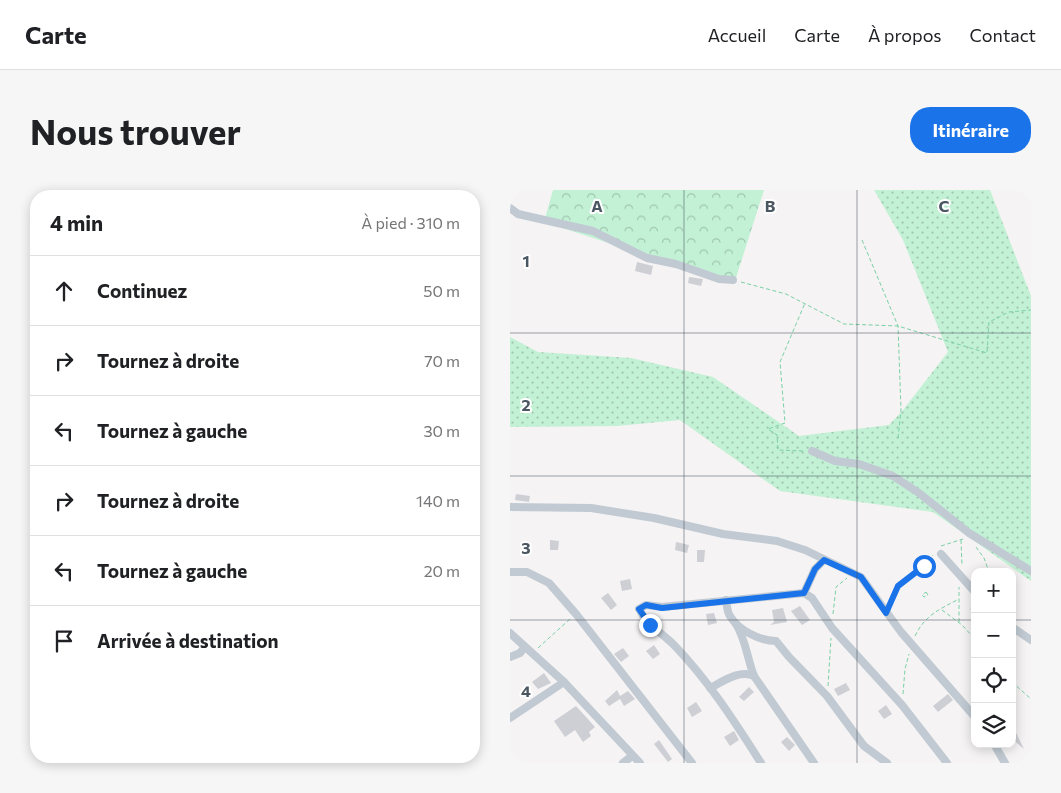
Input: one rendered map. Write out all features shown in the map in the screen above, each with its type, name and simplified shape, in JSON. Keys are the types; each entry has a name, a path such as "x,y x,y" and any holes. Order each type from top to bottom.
{"street":[{"path":"510,208 514,215 593,231 647,258 676,264 719,279 733,280"},
{"path":"812,451 835,461 859,464 893,476 919,493 969,533 1031,571"},
{"path":"510,507 591,508 654,518 722,534 777,541 824,560 861,577 886,613 971,712"},
{"path":"941,554 971,588"},
{"path":"804,593 815,569 824,560"},
{"path":"510,572 526,572 549,583 576,614 692,763"},
{"path":"761,763 724,705 674,645 650,625 639,609 646,605 662,608 804,593 812,598 832,628 902,705 948,763"},
{"path":"726,600 729,616 752,635 761,639 776,641 789,658 827,696 864,746 887,763"},
{"path":"734,621 745,644 748,661 754,676 814,763"},
{"path":"1016,630 1031,640"},
{"path":"510,633 524,648 564,682 640,763"},
{"path":"510,657 520,653 524,648"},
{"path":"710,688 743,674 754,676"},
{"path":"510,718 564,682"},
{"path":"996,748 1005,763"},
{"path":"623,763 632,756"}],"path":[{"path":"862,240 898,326 901,410 898,439"},
{"path":"733,280 786,294 844,324 898,326 987,353 989,322 1009,312 1031,310"},
{"path":"805,303 780,362 785,423 768,429 776,435 778,450 812,451"},
{"path":"886,613 898,586 924,566 942,544 969,537"},
{"path":"974,544 984,558 988,568"},
{"path":"959,599 941,609 962,624 971,634"},
{"path":"532,654 556,630 576,614"},
{"path":"1016,686 1031,699"}],"green space":[{"path":"553,190 764,190 734,284 544,222"},
{"path":"874,190 990,190 1031,296 1031,581 1016,570 1016,568 1013,568 933,512 780,491 680,420 617,426 510,427 510,337 538,352 631,358 713,377 799,436 889,425 948,352 903,240"}],"building":[{"path":"637,262 653,266 651,275 635,271"},
{"path":"689,277 703,279 701,286 688,283"},
{"path":"516,494 530,496 529,502 515,500"},
{"path":"550,540 559,541 558,550 550,550"},
{"path":"676,542 689,545 687,553 675,550"},
{"path":"697,550 705,550 704,562 697,562"},
{"path":"630,579 632,589 622,591 620,581"},
{"path":"608,593 617,605 611,610 601,598"},
{"path":"800,606 810,620 802,625 791,611"},
{"path":"783,608 787,622 770,625 774,622 772,610"},
{"path":"714,613 717,623 708,625 706,614"},
{"path":"654,645 660,654 653,659 646,651"},
{"path":"623,648 629,656 621,662 614,654"},
{"path":"544,673 551,683 538,689 532,682"},
{"path":"846,683 850,690 838,696 834,689"},
{"path":"749,687 754,692 744,701 739,697"},
{"path":"617,690 620,696 628,691 635,699 624,706 620,699 609,706 605,701"},
{"path":"948,694 953,700 938,712 933,706"},
{"path":"696,702 702,711 692,717 687,708"},
{"path":"886,705 892,714 884,719 878,711"},
{"path":"576,706 595,727 589,732 591,736 583,742 575,730 565,737 554,721"},
{"path":"734,731 739,740 730,746 724,737"},
{"path":"1016,733 1024,749 1016,742"},
{"path":"787,737 795,745 789,751 781,742"},
{"path":"659,740 672,759 668,762 654,744"}],"route":[{"path":"650,625 639,609 646,605 662,608 804,593 815,569 824,560 861,577 886,613 898,586 924,566"}]}
